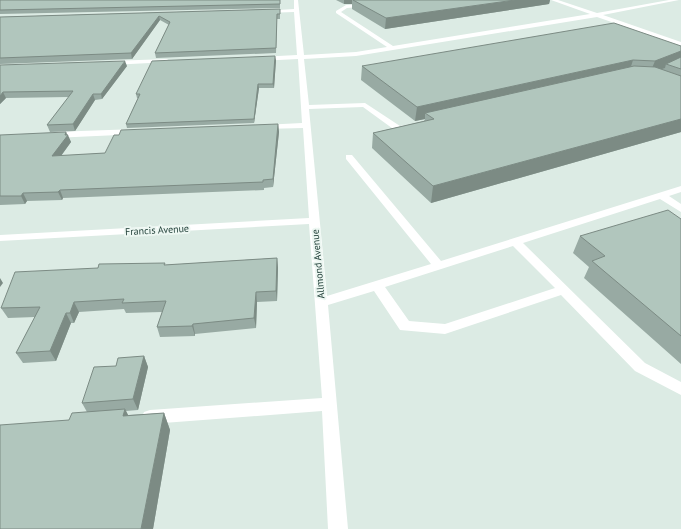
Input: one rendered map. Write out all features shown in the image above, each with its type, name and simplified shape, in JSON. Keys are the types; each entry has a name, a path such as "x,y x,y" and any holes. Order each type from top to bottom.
{"street":[{"path":"552,0 681,44"},
{"path":"254,59 356,54 597,15 678,0"},
{"path":"376,4 346,7 338,12 342,17 392,48"},
{"path":"258,11 296,5"},
{"name":"Allmond Avenue","path":"296,5 330,404 338,529"},
{"path":"103,63 174,61"},
{"path":"304,107 365,105 399,129 422,124"},
{"path":"251,128 306,126"},
{"path":"44,136 143,132"},
{"path":"349,157 439,266"},
{"path":"321,303 681,189"},
{"path":"661,195 681,209"},
{"name":"Francis Avenue","path":"0,238 314,221"},
{"path":"515,241 640,367 681,389"},
{"path":"377,285 405,326 445,329 564,290"},
{"path":"134,418 330,404"}],"building":[{"path":"0,0 280,0 280,4 0,10"},
{"path":"353,0 515,0 386,18"},
{"path":"280,9 280,14 277,14 276,48 155,53 170,22 159,16 131,53 0,58 0,17"},
{"path":"614,23 681,46 681,51 655,61 633,60 417,107 362,66"},
{"path":"275,56 273,84 258,84 254,119 126,124 140,94 136,94 152,61"},
{"path":"681,57 681,69 666,64"},
{"path":"125,61 101,94 93,94 73,124 47,125 73,91 3,92 0,96 0,65"},
{"path":"634,66 655,67 681,76 681,119 433,186 373,133 434,119 425,113"},
{"path":"278,124 273,179 263,180 263,182 60,190 58,192 23,193 21,196 0,196 0,135 66,132 65,135 68,135 52,156 105,153 114,135 119,135 121,130"},
{"path":"668,210 681,219 681,336 592,261 605,256 580,236"},
{"path":"277,258 276,291 256,292 254,318 193,324 192,326 157,327 166,301 122,303 124,299 74,302 70,313 66,313 50,351 16,353 40,307 1,308 15,272 98,268 99,264 165,263 164,265"},
{"path":"144,356 133,399 82,403 94,367 116,366 118,358"},
{"path":"125,409 123,416 164,413 141,529 0,529 0,425 69,420 72,413"}]}
